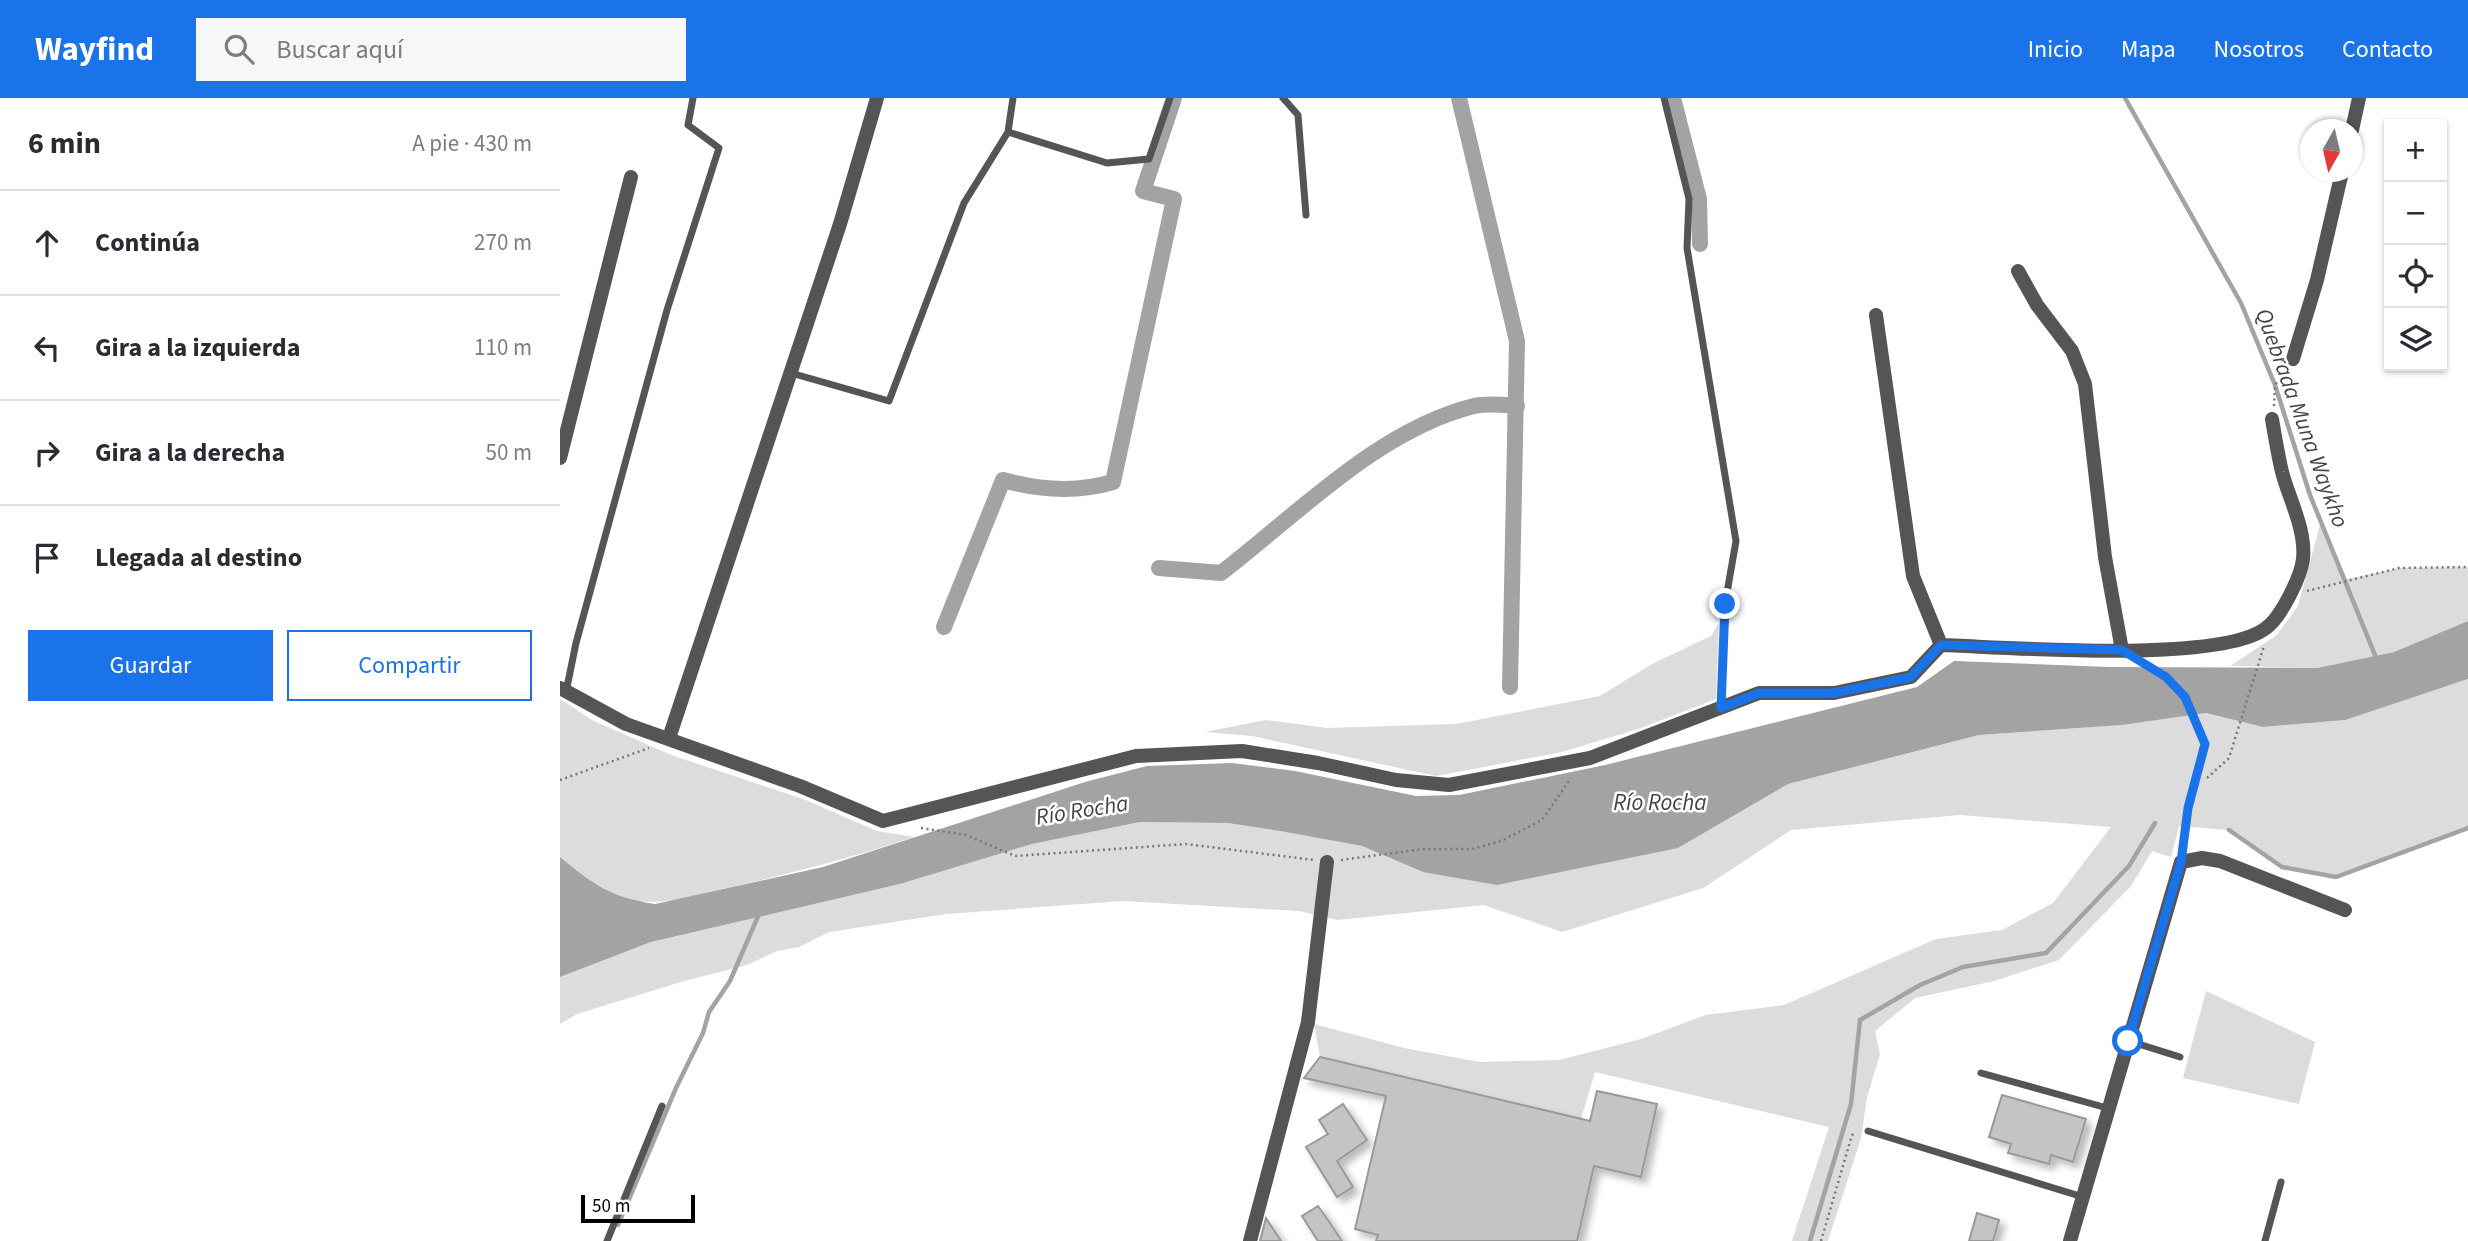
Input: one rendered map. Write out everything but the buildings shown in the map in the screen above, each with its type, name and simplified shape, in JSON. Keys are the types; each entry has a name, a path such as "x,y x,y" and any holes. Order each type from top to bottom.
{"street":[{"path":"669,738 840,224 877,98"},
{"path":"2354,119 2359,98"},
{"path":"560,458 631,177"},
{"path":"2293,359 2317,280 2340,182"},
{"path":"2018,271 2037,305 2071,351 2085,384 2105,557 2122,650"},
{"path":"1876,315 1913,576 1941,645"},
{"path":"563,691 626,724 800,786 883,821 1136,756 1241,751 1318,763 1396,780 1449,785 1590,758 1759,693 1834,693 1911,677 1941,645 2122,650 2229,644 2266,628 2290,596 2303,559 2298,520 2282,471 2272,419"},
{"path":"2070,1241 2181,862 2202,858 2220,861 2344,911"},
{"path":"1250,1241 1308,1022 1327,862"}],"lane":[{"path":"563,691 667,310 719,148 688,125 693,98"},
{"path":"791,373 890,401 964,203 1007,132 1013,98"},
{"path":"1007,132 1107,163 1149,159 1170,98"},
{"path":"1283,98 1298,115 1306,215"},
{"path":"1664,98 1689,199 1687,248 1735,541 1725,604 1721,708"},
{"path":"2122,650 2166,677 2185,697 2205,744 2188,808 2181,862"},
{"path":"2128,1041 2180,1057"},
{"path":"1981,1073 2107,1108"},
{"path":"607,1241 662,1106"},
{"path":"1868,1131 2083,1197"},
{"path":"2265,1241 2280,1182"}],"path":[{"path":"2272,419 2276,385 2293,359"},
{"path":"2290,596 2399,568 2468,567"},
{"path":"2194,790 2229,758 2262,660"},
{"path":"560,780 669,738"},
{"path":"919,827 966,835 1015,856 1186,844 1327,862 1423,849 1472,849 1502,841 1542,820 1570,779 1590,758"},
{"path":"1821,1241 1852,1135 1868,1131"}],"shaded area":[{"path":"2321,521 2347,579 2399,568 2468,567 2468,621 2394,652 2317,668 2230,666 2277,635 2298,606"},
{"path":"1719,623 1716,699 1641,728 1562,752 1436,776 1252,736 1205,732 1266,720 1327,728 1456,724 1600,696 1652,664 1711,636"},
{"path":"2468,679 2468,828 2336,877 2282,867 2229,830 2179,826 2171,857 2152,851 2131,886 2059,960 1994,981 1915,998 1875,1031 1880,1054 1867,1097 1861,1138 1828,1241 1792,1241 1829,1127 1595,1072 1581,1119 1320,1057 1314,1024 1404,1048 1480,1062 1559,1060 1641,1039 1706,1015 1784,1005 1936,939 2002,930 2053,903 2111,827 1960,815 1791,830 1703,888 1562,932 1484,905 1338,920 1299,911 1123,901 946,914 829,932 799,947 777,951 747,965 577,1014 560,1024 560,977 651,942 900,884 1032,844 1140,822 1228,823 1280,831 1362,846 1423,872 1678,848 1788,784 1979,735 2122,725 2206,713 2263,727 2344,720"},
{"path":"560,699 592,720 671,755 803,799 877,831 914,837 771,878 678,899 644,902 612,894 585,878 560,857"},
{"path":"2206,991 2315,1042 2299,1104 2183,1078"}],"water":[{"name":"Río Rocha","path":"2468,621 2468,679 2345,720 2263,727 2206,713 2122,725 1979,735 1788,784 1678,848 1497,885 1423,872 1362,846 1280,831 1228,823 1140,822 1032,844 900,884 651,942 560,977 560,857 603,888 626,898 655,904 823,867 1085,782 1147,766 1232,763 1295,771 1416,796 1459,795 1605,765 1917,687 1954,661 2109,667 2317,668 2394,652"}],"waterway":[{"path":"944,627 1003,480 1058,489 1085,488 1113,482 1174,199 1143,191 1174,98"},
{"path":"1459,98 1517,341 1510,687"},
{"path":"1673,98 1699,199 1700,244"},
{"name":"Quebrada Muna Waykho","path":"2125,98 2241,303 2275,385 2310,495 2377,660"},
{"path":"1159,568 1221,573 1340,476 1405,434 1474,406 1517,406"},
{"path":"1810,1241 1851,1104 1860,1020 1920,985 1963,967 2046,953 2129,866 2155,823"},
{"path":"2229,830 2282,867 2336,877 2468,828"},
{"path":"618,1225 676,1088 703,1033 709,1012 730,981 759,914"}],"route":[{"path":"1725,604 1721,708 1759,693 1834,693 1911,677 1941,645 2122,650 2166,677 2185,697 2205,744 2188,808 2181,862 2128,1041"}]}
